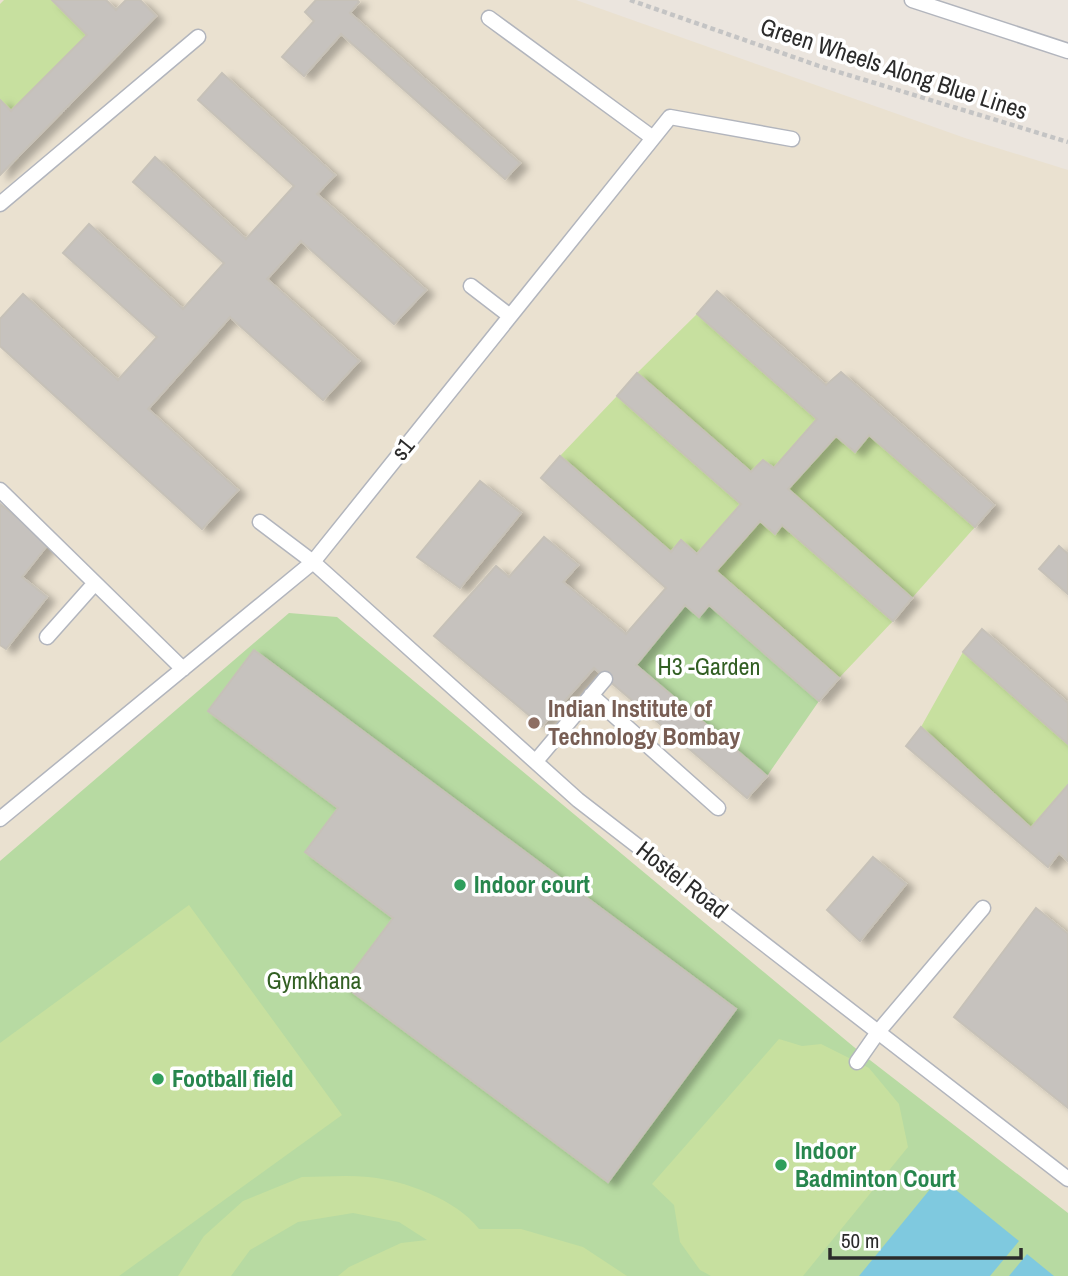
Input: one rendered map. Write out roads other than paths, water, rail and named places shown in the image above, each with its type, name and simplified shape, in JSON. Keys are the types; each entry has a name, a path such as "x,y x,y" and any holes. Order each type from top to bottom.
{"lane":[{"path":"912,0 1068,51"},
{"path":"489,18 653,138"},
{"path":"0,204 198,37"},
{"name":"s1","path":"0,819 313,562 670,117 792,139"},
{"path":"471,286 510,316"},
{"path":"0,490 183,669"},
{"name":"Hostel Road","path":"260,522 313,562 578,800 1068,1179"},
{"path":"47,637 95,583"},
{"path":"536,761 606,679"},
{"path":"592,695 718,808"},
{"path":"857,1062 878,1032 983,908"}],"water":[{"path":"940,1177 1019,1241 990,1276 859,1276"},
{"path":"1027,1254 1054,1276 1009,1276"}],"place":[{"name":"Indian Institute of Technology Bombay","path":"534,723"},
{"name":"Indoor court","path":"460,885"},
{"name":"Football field","path":"158,1079"},
{"name":"Indoor Badminton Court","path":"781,1165"}],"park label":[{"name":"H3 -Garden","path":"709,667"},
{"name":"Gymkhana","path":"314,981"}]}
